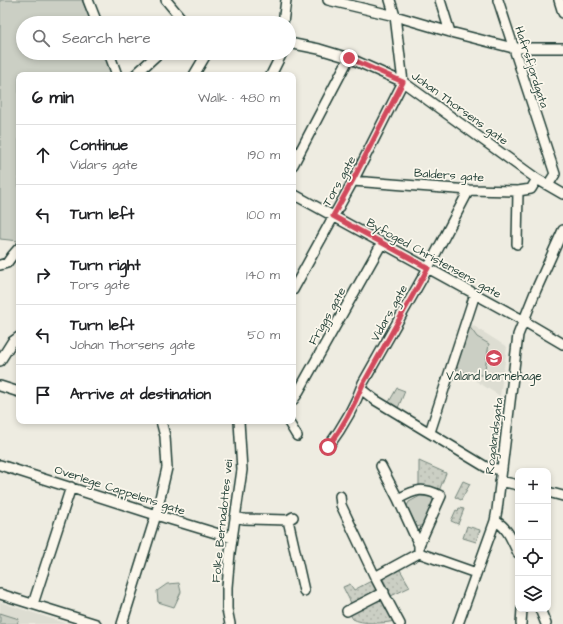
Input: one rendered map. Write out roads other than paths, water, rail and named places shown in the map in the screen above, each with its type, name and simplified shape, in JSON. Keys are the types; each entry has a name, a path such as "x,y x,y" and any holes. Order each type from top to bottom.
{"street":[{"path":"88,0 94,16"},
{"path":"166,0 179,16"},
{"path":"284,16 286,0"},
{"path":"328,0 395,16 513,48 563,48"},
{"path":"390,0 395,16 403,82"},
{"path":"440,0 450,32"},
{"name":"Hafrsfjordgata","path":"498,0 555,174 548,185"},
{"path":"559,0 563,13"},
{"name":"Johan Thorsens gate","path":"296,44 319,49 349,58 403,82 537,179 563,194"},
{"path":"296,159 349,58"},
{"path":"112,60 116,72"},
{"path":"138,72 151,60"},
{"path":"196,72 203,60"},
{"path":"272,72 278,60"},
{"name":"Tors gate","path":"296,284 353,180 403,82"},
{"name":"Balders gate","path":"353,180 469,190 518,191 531,189 537,179"},
{"name":"Vidars gate","path":"328,447 362,390 363,384 428,268 469,190"},
{"path":"517,244 518,191"},
{"name":"Byfoged Christensens gate","path":"296,196 563,344"},
{"name":"Rogalandsgata","path":"458,624 495,521 518,335 563,230"},
{"name":"Friggs gate","path":"296,396 382,243"},
{"path":"0,265 7,263 16,251"},
{"path":"430,432 475,294"},
{"path":"0,361 12,342 16,339"},
{"path":"0,386 16,391"},
{"path":"362,390 375,400 486,467 502,470"},
{"path":"122,624 156,516 167,468 165,436 162,424"},
{"name":"Folke Bernadottes vei","path":"230,624 227,601 232,538 242,470 239,424"},
{"path":"290,424 297,436"},
{"name":"Overlege Cappelens gate","path":"0,465 156,516 232,538"},
{"path":"382,466 419,549 476,573"},
{"path":"500,481 515,484"},
{"path":"33,604 71,487"},
{"path":"375,576 419,549 442,496 426,490 418,490 398,499"},
{"path":"551,493 563,496"},
{"path":"340,496 341,505 384,592 397,623"},
{"path":"235,517 291,518 304,591"},
{"path":"495,521 502,525 506,530 515,547"},
{"path":"347,611 384,592"},
{"path":"0,594 96,624"},
{"path":"521,624 522,612"},
{"path":"541,612 546,624"}],"place":[{"name":"Våland barnehage","path":"494,358"}]}
